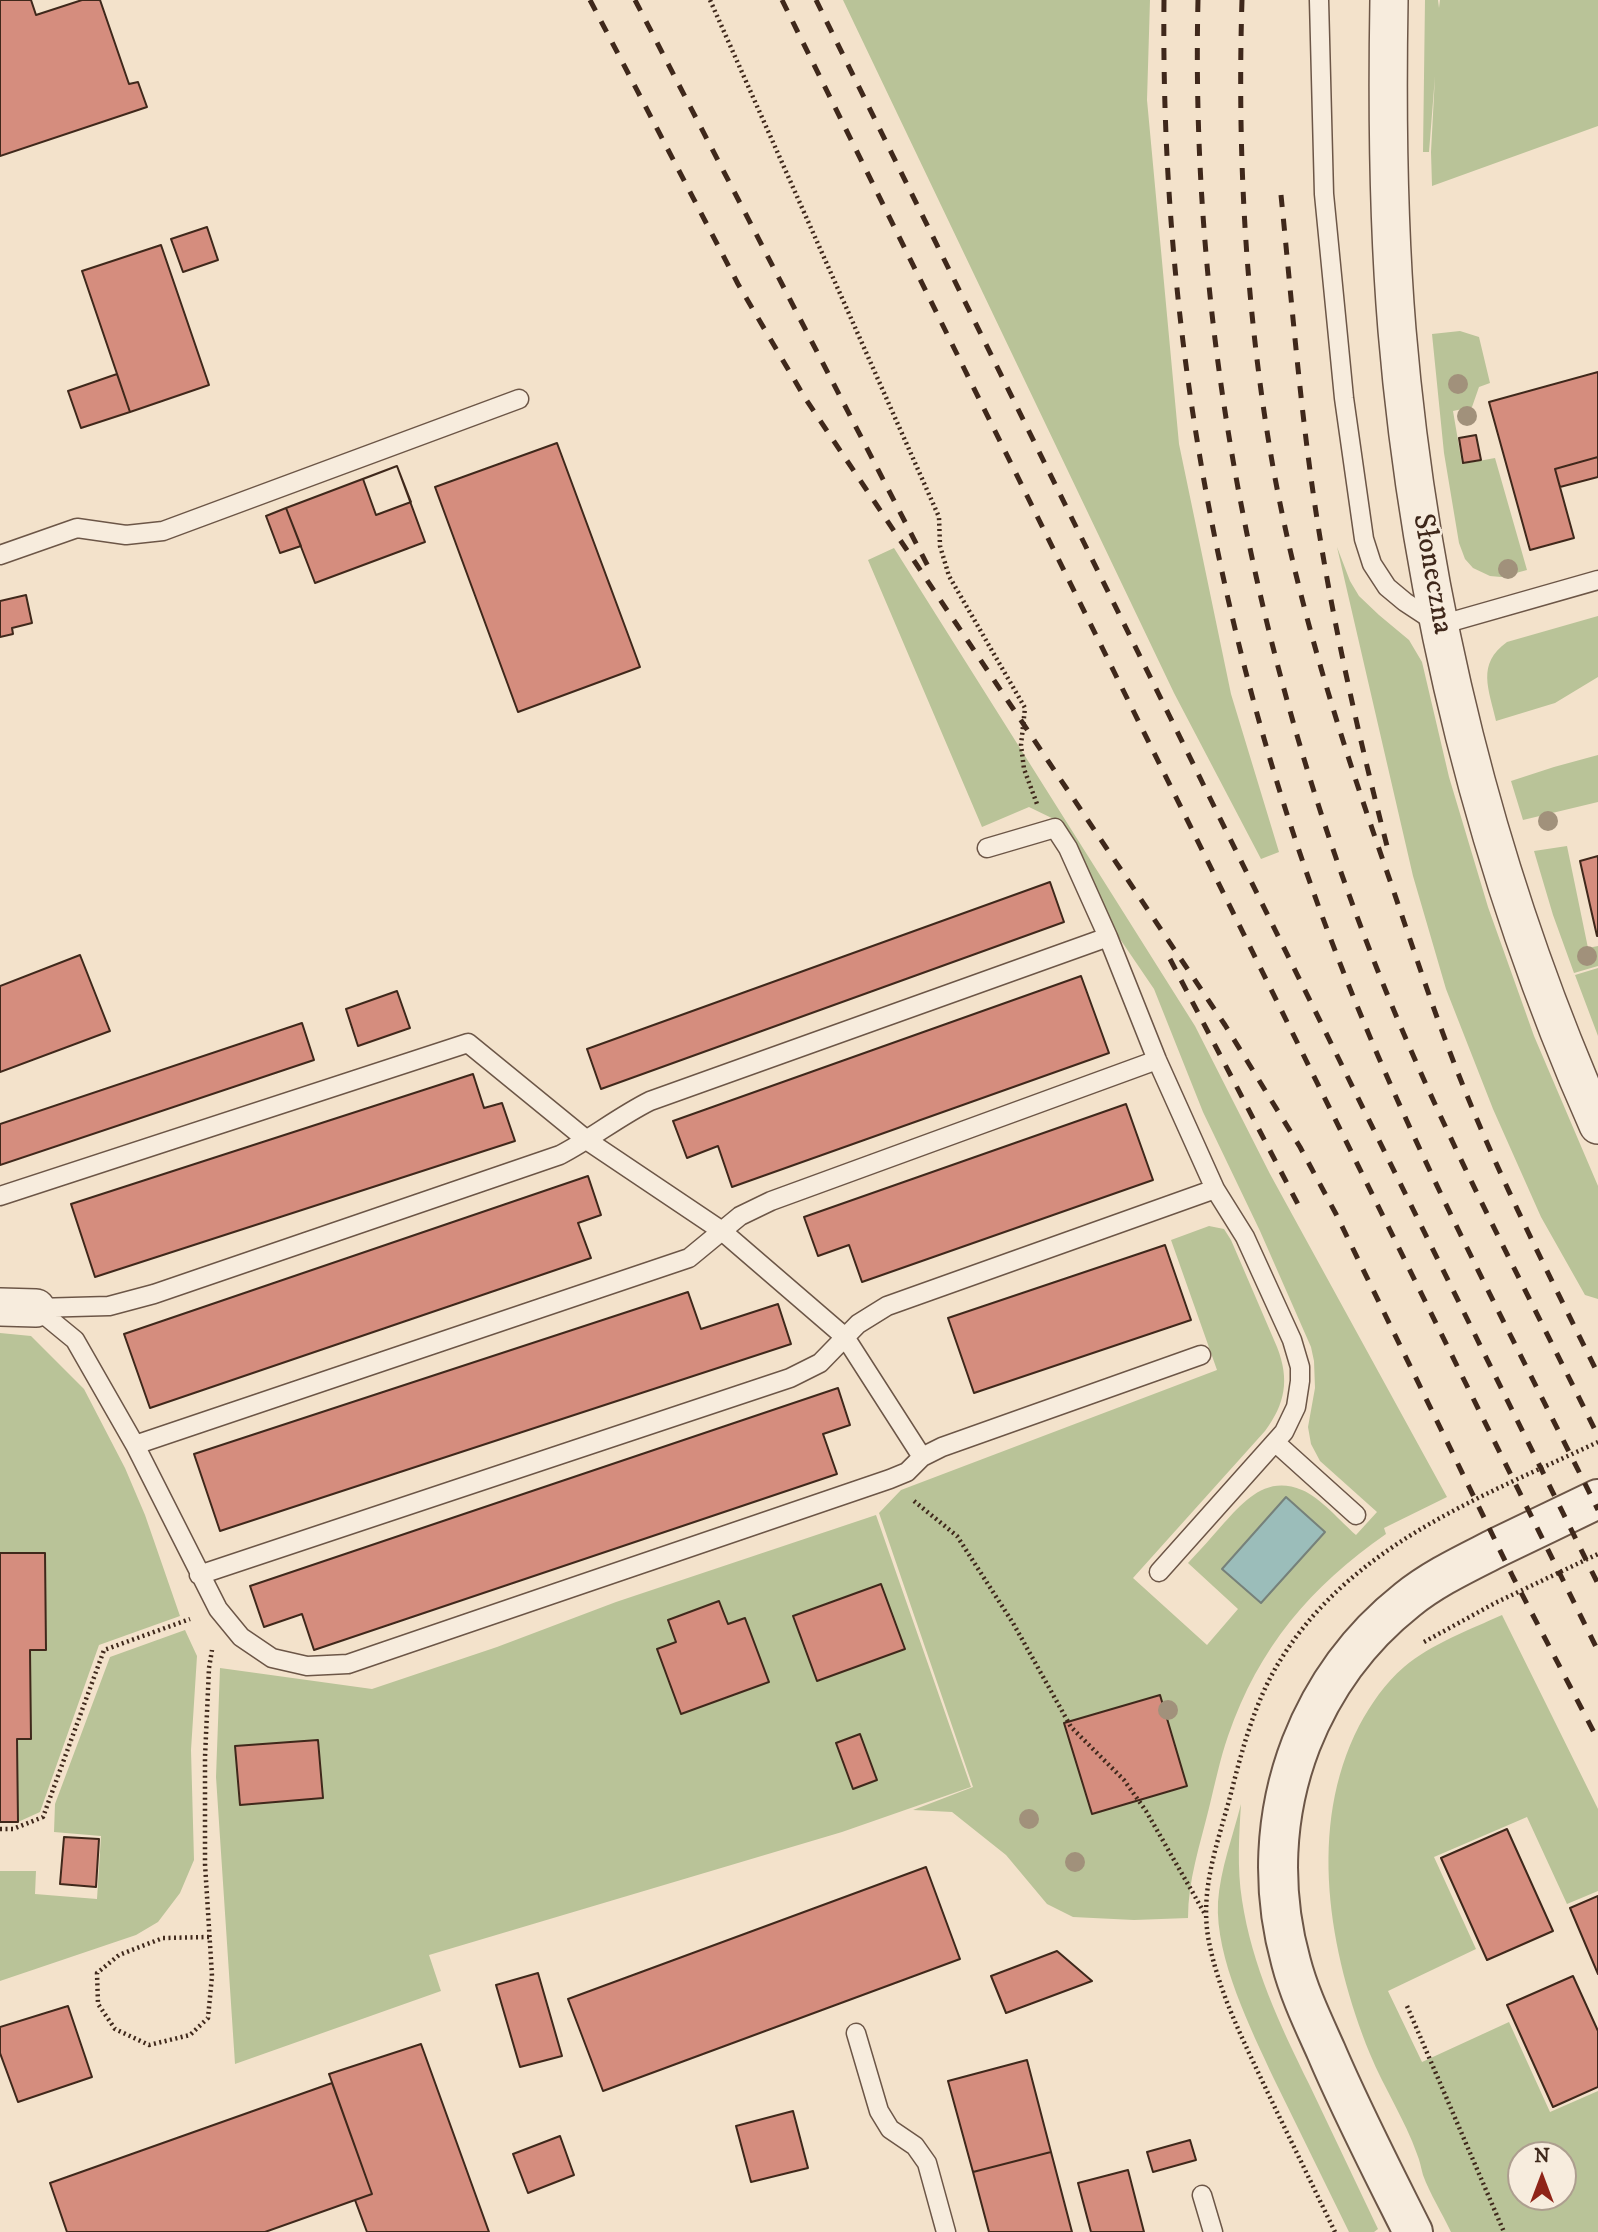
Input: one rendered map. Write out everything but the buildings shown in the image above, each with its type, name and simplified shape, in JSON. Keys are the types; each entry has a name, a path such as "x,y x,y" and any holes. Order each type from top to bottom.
{"street":[{"name":"Słoneczna","path":"1389,0 1390,200 1398,331 1411,453 1427,560 1471,757 1507,885 1549,1004 1598,1125"},
{"path":"1413,2232 1340,2085 1291,1963 1282,1924 1278,1883 1278,1843 1283,1802 1298,1751 1327,1690 1350,1657 1377,1627 1407,1600 1441,1577 1598,1499"}],"lane":[{"path":"1319,0 1324,194 1344,398 1364,539 1372,564 1387,587 1440,625 1598,580"},
{"path":"0,555 77,528 127,535 163,531 519,399"},
{"path":"987,848 1055,828 1068,848 1108,937 1157,1060 1215,1189 1245,1237 1297,1355 1299,1395 1291,1420 1276,1443 1159,1572"},
{"path":"18,1307 109,1306 154,1294 560,1155 588,1141 622,1115 650,1101 1108,937"},
{"path":"0,1196 468,1043 588,1141 722,1230 845,1337 922,1457"},
{"path":"135,1445 689,1258 740,1216 771,1201 1157,1060"},
{"path":"199,1575 790,1378 820,1363 858,1324 887,1306 1215,1189"},
{"path":"18,1307 75,1340 135,1445 218,1609 241,1637 272,1658 307,1666 348,1664 890,1479 906,1472 922,1457 955,1443 1201,1355"},
{"path":"1276,1443 1356,1515"},
{"path":"856,2033 879,2110 890,2129 915,2146 927,2163 946,2232"},
{"path":"1202,2195 1213,2232"}],"path":[{"path":"710,0 939,517 940,546 949,576 1025,708 1021,745 1024,769 1034,800 1055,828"},
{"path":"890,1479 957,1536 1013,1623 1071,1727 1124,1780 1205,1914"},
{"path":"1418,1646 1495,1603 1598,1554"},
{"path":"0,1829 13,1829 43,1817 104,1650 218,1609 209,1668 205,1757 205,1864 212,1976 208,2018 190,2035 149,2045 114,2029 98,2004 97,1973 120,1955 163,1938 209,1937"},
{"path":"1239,1761 1208,1882 1205,1914 1215,1965 1242,2040 1335,2232"},
{"path":"1407,2006 1504,2232"}],"green space":[{"path":"843,0 1150,0 1147,100 1179,444 1231,694 1279,852 1261,859 1174,693"},
{"path":"1425,0 1438,0 1439,8 1440,0 1598,0 1598,126 1432,186 1435,76 1429,152 1423,152"},
{"path":"1460,331 1479,337 1490,383 1479,387 1472,407 1453,411 1462,464 1495,458 1527,570 1501,577 1490,576 1473,568 1465,559 1459,543 1444,453 1432,334"},
{"path":"1337,547 1359,596 1409,640 1422,662 1449,777 1488,907 1534,1036 1598,1186 1598,1299 1585,1295 1541,1217 1493,1109 1446,989 1413,876"},
{"path":"894,548 1195,1026 1270,1174 1447,1497 1384,1528 1386,1534 1334,1575 1311,1598 1290,1622 1255,1674 1225,1745 1195,1863 1188,1918 1134,1920 1073,1917 1047,1904 1006,1855 952,1812 913,1810 973,1787 879,1513 901,1490 1217,1370 1171,1240 1209,1226 1224,1229 1231,1240 1277,1347 1284,1381 1281,1401 1265,1431 1133,1578 1207,1645 1238,1609 1188,1563 1249,1498 1267,1488 1278,1486 1302,1490 1323,1504 1356,1535 1377,1512 1320,1461 1311,1444 1308,1427 1315,1388 1311,1347 1203,1112 1154,989 1101,911 1062,823 1029,807 982,827 868,560"},
{"path":"1598,616 1598,677 1555,703 1496,721 1487,678 1491,659 1497,650 1507,642"},
{"path":"1598,755 1598,802 1523,820 1511,781"},
{"path":"1567,846 1588,948 1598,946 1598,966 1574,973 1534,851"},
{"path":"1598,968 1598,1036 1575,975"},
{"path":"0,1333 31,1336 84,1389 125,1468 145,1515 180,1616 99,1645 40,1812 18,1822 17,1739 31,1738 30,1650 46,1649 45,1554 0,1553"},
{"path":"876,1515 971,1787 842,1832 429,1955 441,1991 235,2064 216,1777 220,1668 372,1689 497,1647 616,1602"},
{"path":"1502,1615 1598,1809 1598,1891 1567,1904 1527,1817 1434,1857 1476,1949 1388,1991 1422,2062 1509,2022 1550,2112 1598,2091 1598,2232 1451,2232 1423,2175 1407,2129 1370,2054 1344,1974 1330,1890 1329,1847 1333,1806 1343,1765 1368,1710 1391,1680 1415,1659"},
{"path":"185,1630 197,1656 191,1750 194,1860 180,1893 158,1922 136,1935 0,1981 0,1871 36,1871 35,1894 97,1899 101,1836 54,1832 55,1804 110,1657"},
{"path":"1241,1804 1239,1876 1247,1924 1260,1972 1298,2062 1378,2229 1374,2232 1349,2232 1245,2016 1228,1969 1222,1946 1218,1902 1224,1865"}],"water":[{"path":"1286,1497 1325,1532 1261,1603 1222,1569"}],"railway":[{"path":"590,0 738,284 805,398 1225,1025 1300,1147 1336,1214 1513,1577 1598,1740"},
{"path":"635,0 932,574"},
{"path":"782,0 1598,1651"},
{"path":"816,0 1598,1584"},
{"path":"1164,0 1166,130 1174,260 1189,388 1211,516 1238,643 1273,768 1313,892 1387,1076 1474,1263 1598,1510"},
{"path":"1198,0 1198,122 1205,244 1218,366 1238,487 1263,606 1294,725 1330,841 1397,1018 1451,1139 1598,1436"},
{"path":"1242,0 1242,176 1256,351 1273,467 1308,620 1352,770 1455,1065 1513,1200 1598,1374"},
{"path":"1281,195 1304,418 1320,537 1345,670 1387,846"},
{"path":"1170,959 1302,1212"}]}
